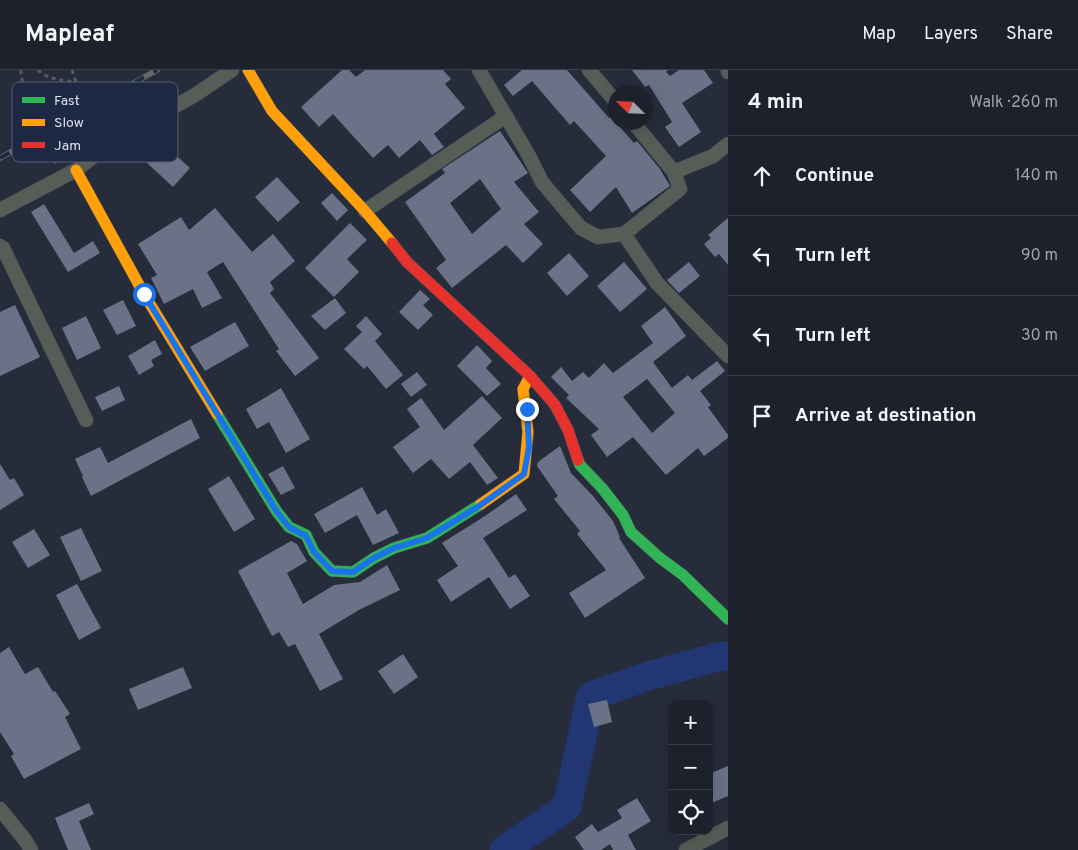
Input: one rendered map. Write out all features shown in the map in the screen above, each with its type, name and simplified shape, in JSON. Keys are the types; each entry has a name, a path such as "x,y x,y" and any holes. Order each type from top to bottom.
{"street":[{"path":"178,105 232,70"},
{"path":"248,70 272,111 365,211 407,262 530,376 555,405 568,430 580,465 602,488 623,515 631,532 660,558 684,575 728,619"},
{"path":"479,70 542,182 581,228 598,237 624,234 680,189 674,172 640,130"},
{"path":"589,70 608,93"},
{"path":"365,211 506,116"},
{"path":"674,172 713,156 728,144"},
{"path":"0,210 76,170 86,162"},
{"path":"76,170 144,294 277,512 289,527 306,536 314,552 332,571 353,572 394,548 427,538 479,506 524,474 529,447 527,409 523,389 530,376"},
{"path":"624,234 657,283 728,356"},
{"path":"0,246 3,248 86,420"},
{"path":"0,809 31,850"},
{"path":"686,850 728,828"}],"path":[{"path":"38,70 44,76 51,79 75,82 72,70"},
{"path":"55,162 62,176"}],"building":[{"path":"342,70 349,70 356,77 365,70 443,70 451,79 445,84 465,108 434,134 444,147 432,155 420,140 399,158 388,145 373,158 333,114 319,127 301,107"},
{"path":"522,70 567,70 608,117 608,130 622,130 634,143 637,141 660,169 670,186 632,213 616,187 590,212 570,190 606,156 574,121 570,125 532,81 513,96 504,85"},
{"path":"632,70 668,70 666,72 670,76 679,70 704,70 713,83 682,103 701,132 679,147 665,127 672,122 653,91 653,85 643,85"},
{"path":"500,131 528,173 514,182 539,212 524,224 543,244 523,263 506,245 452,288 436,268 446,260 405,202 445,173 442,169","holes":["480,179 501,209 472,234 450,203"]},
{"path":"178,157 190,168 173,187 146,162 178,162"},
{"path":"277,177 300,202 278,222 255,197"},
{"path":"332,193 348,210 337,221 321,203"},
{"path":"44,204 74,253 93,241 100,253 68,272 31,212"},
{"path":"215,208 252,252 273,234 295,261 270,282 274,289 270,293 319,358 295,376 276,351 279,349 223,262 207,272 222,298 202,308 193,289 164,304 151,278 157,275 138,244 181,217 189,230"},
{"path":"728,218 728,265 719,254 715,257 704,244 711,238 708,235"},
{"path":"350,223 367,240 347,259 359,272 334,297 305,268"},
{"path":"569,253 589,276 567,296 547,273"},
{"path":"624,262 647,289 620,312 597,286"},
{"path":"689,262 700,276 679,293 667,280"},
{"path":"420,290 430,299 423,305 433,315 418,330 399,312"},
{"path":"335,298 346,313 325,330 311,316"},
{"path":"123,300 136,326 117,335 103,310"},
{"path":"15,305 40,357 0,376 0,312"},
{"path":"665,307 686,336 653,362 672,388 688,375 692,380 717,361 725,371 700,391 711,405 708,407 728,435 728,438 704,456 698,448 666,475 633,437 607,457 591,435 599,429 566,398 569,395 551,377 561,367 572,381 583,372 589,378 604,363 613,373 653,343 641,326","holes":["647,379 675,413 652,433 623,397"]},
{"path":"86,316 101,348 77,360 62,328"},
{"path":"366,316 382,334 375,341 403,375 386,389 367,366 364,369 344,349 362,332 356,326"},
{"path":"235,322 249,346 205,371 190,347"},
{"path":"155,340 162,354 151,360 154,366 139,375 128,356"},
{"path":"477,345 492,361 486,368 501,384 487,396 457,366"},
{"path":"417,372 427,385 411,397 401,384"},
{"path":"119,386 125,400 102,411 95,397"},
{"path":"281,388 310,439 286,453 269,422 257,429 246,409"},
{"path":"482,396 502,418 473,445 498,478 487,485 470,462 449,479 431,459 413,473 393,447 420,427 407,409 421,398 444,430"},
{"path":"191,419 200,438 91,496 75,459 100,447 108,463"},
{"path":"560,446 571,473 613,521 619,538 645,578 585,618 569,593 606,570 577,534 580,531 554,499 558,496 537,466 538,462"},
{"path":"0,464 10,480 14,478 24,495 0,510"},
{"path":"283,466 295,488 281,495 268,474"},
{"path":"229,476 255,519 234,532 208,489"},
{"path":"362,487 377,515 386,509 399,533 373,545 357,515 325,533 314,514"},
{"path":"516,494 527,510 483,538 509,578 515,574 530,596 510,609 489,577 451,602 437,580 458,566 442,543"},
{"path":"81,528 102,571 81,581 60,537"},
{"path":"34,529 50,555 28,568 12,542"},
{"path":"291,541 297,544 307,561 287,573 303,604 334,585 360,582 387,565 400,590 359,610 319,634 343,679 320,691 295,644 288,647 279,632 272,636 238,571"},
{"path":"77,584 101,628 79,640 56,595"},
{"path":"9,647 25,674 38,667 53,692 55,691 70,714 65,717 81,749 24,779 11,756 14,754 0,732 0,653"},
{"path":"403,654 418,677 394,694 378,671"},
{"path":"183,667 192,688 138,710 129,689"},
{"path":"607,700 612,722 594,727 588,704"},
{"path":"728,766 728,796 713,802 713,790 713,772"},
{"path":"637,798 651,821 628,835 636,850 613,850 610,844 601,850 584,850 575,837 592,824 598,832 622,818 617,810"},
{"path":"89,803 94,814 79,821 91,850 68,850 55,818"}],"waterway":[{"path":"504,850 567,807 591,696 648,676 721,656 728,657"}],"railway":[{"path":"136,82 157,70"},
{"path":"0,158 12,151"}],"traffic: fast":[{"path":"217,414 277,512 289,527 306,535 314,552 332,571 353,572 394,548 427,538 481,504"},
{"path":"578,460 580,465 602,488 623,515 631,532 660,558 683,575 728,619"}],"traffic: slow":[{"path":"248,70 272,111 365,211 392,243"},
{"path":"76,170 144,294 217,414"},
{"path":"481,504 524,474 528,432 523,389 530,376"}],"traffic: jam":[{"path":"392,243 407,262 530,376 555,405 568,430 578,460"}],"route":[{"path":"144,294 277,512 289,527 306,536 314,552 332,571 353,572 394,548 427,538 479,506 524,474 529,447 527,409"}]}
